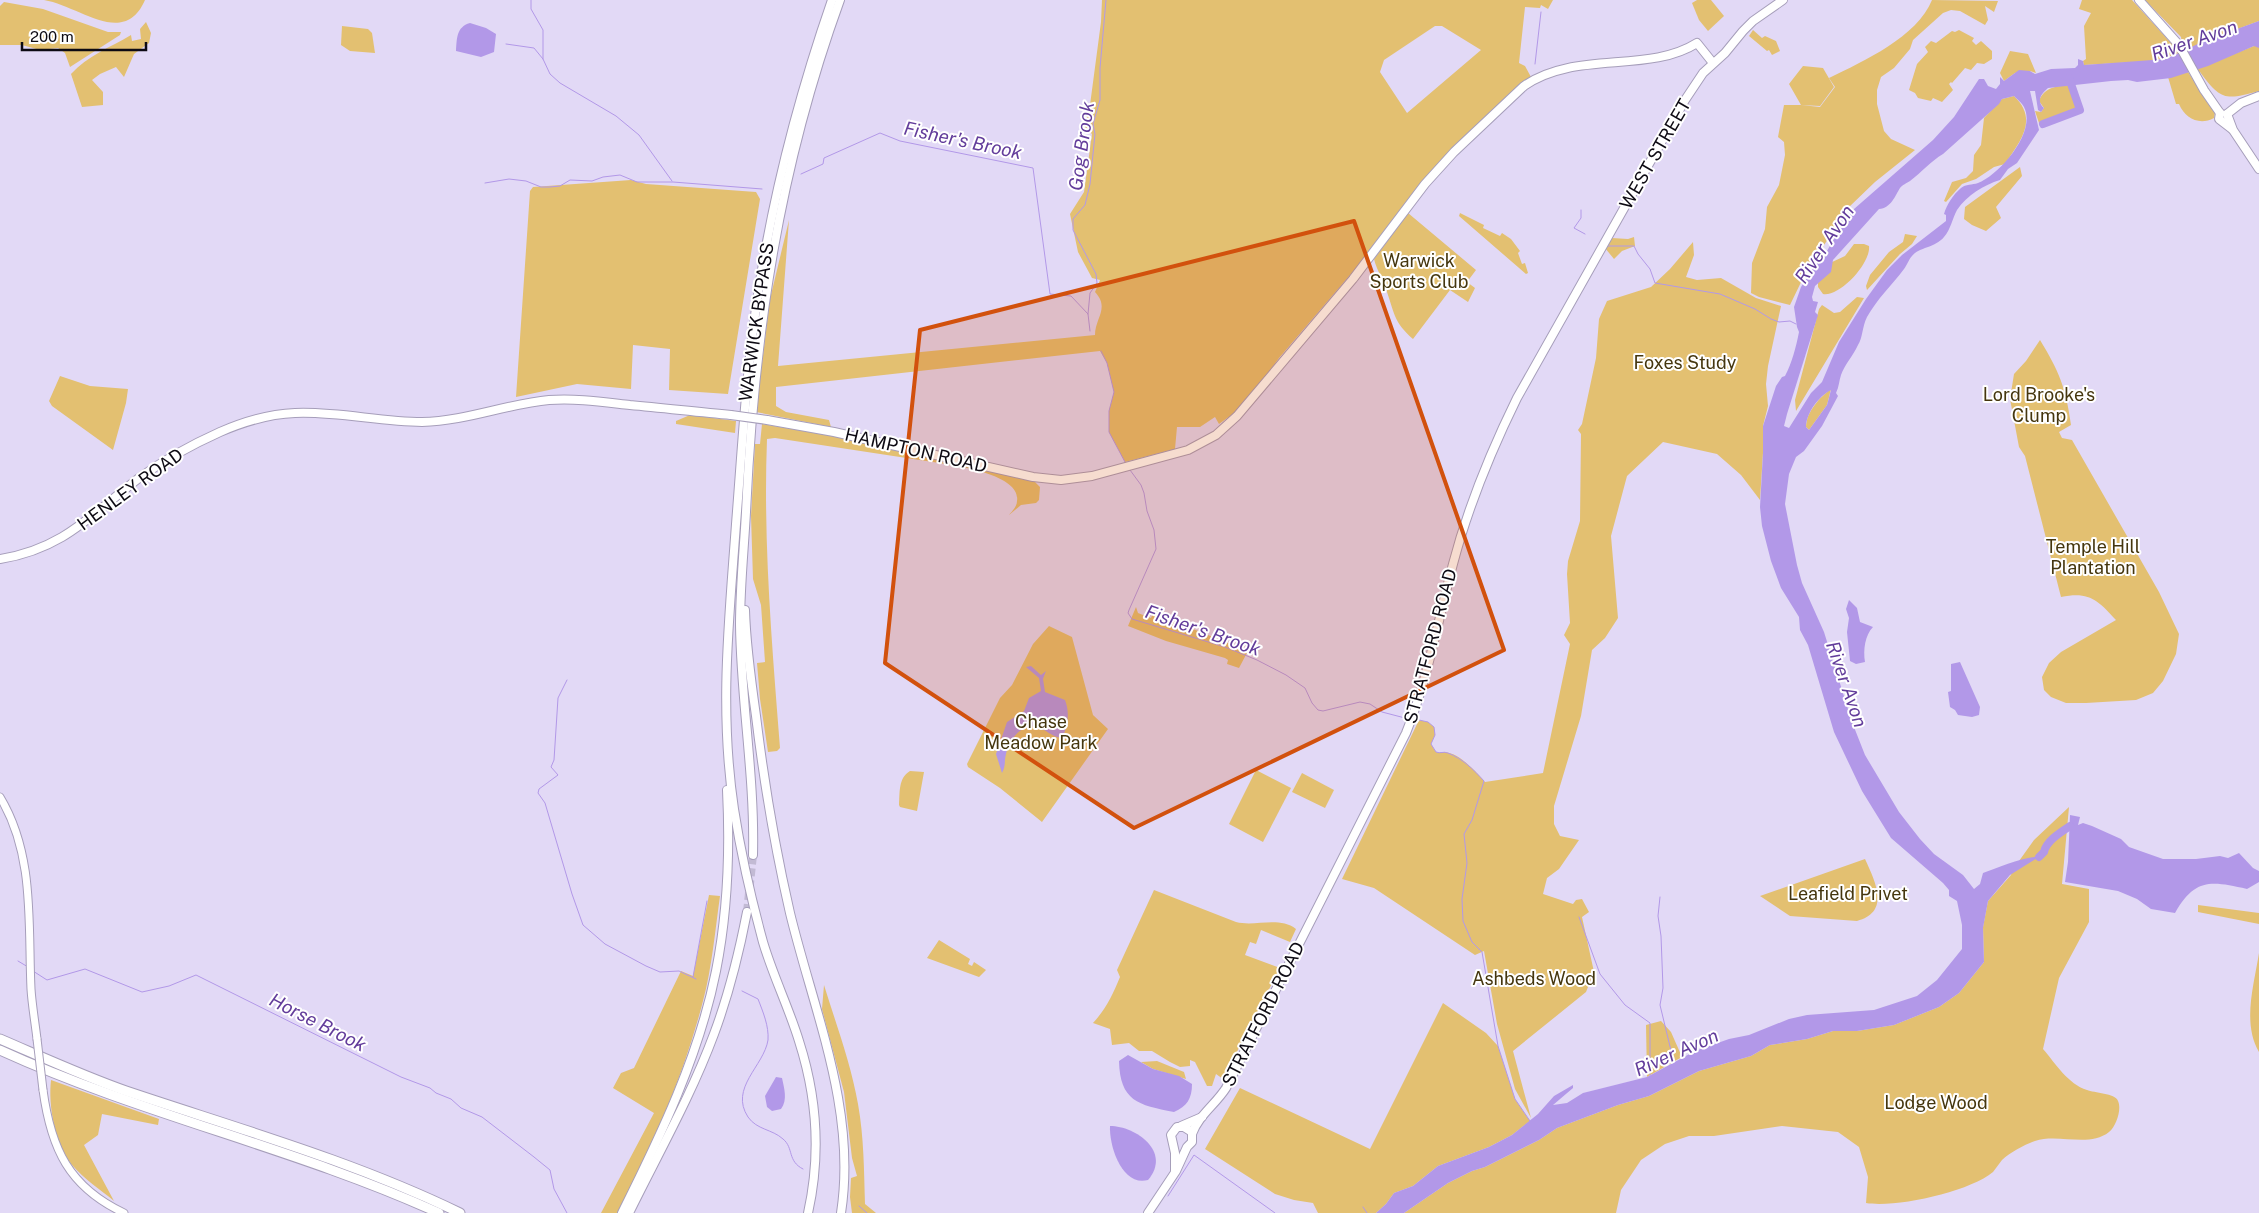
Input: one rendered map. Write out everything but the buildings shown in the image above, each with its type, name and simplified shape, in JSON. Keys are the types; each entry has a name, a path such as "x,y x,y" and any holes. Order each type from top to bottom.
{"highway":[{"path":"0,1039 124,1090 258,1133 370,1173 460,1213"},
{"path":"0,1050 95,1090 335,1170 439,1213"}],"main road":[{"name":"WARWICK BYPASS","path":"726,653 745,404 760,281 778,184 810,67 832,0"},
{"name":"WARWICK BYPASS","path":"744,534 753,392 768,270 794,153 810,93 840,0"},
{"name":"WEST STREET","path":"1601,248 1679,109 1699,79 1753,21 1783,0"},
{"path":"2139,0 2179,45 2194,73 2259,169"},
{"name":"HAMPTON ROAD","path":"290,413 323,413 428,422 461,418 526,403 568,400 767,420 823,430 1054,480 1092,476 1188,450 1216,435 1237,416 1353,278 1421,188 1479,127 1524,86 1543,74 1567,68 1667,55 1697,43 1713,63"},
{"path":"2224,116 2241,103 2259,96"},
{"name":"STRATFORD ROAD","path":"1203,1116 1215,1104 1226,1088 1403,740 1420,692 1463,530 1484,473 1524,385 1601,248"},
{"name":"HENLEY ROAD","path":"0,559 40,549 63,537 152,469 193,444 244,423 290,413"},
{"path":"744,534 740,599 740,641 753,785 753,855"},
{"path":"744,534 747,638 764,773 775,842 790,912 831,1061 839,1099 844,1153 842,1208"},
{"path":"726,653 728,749 734,806 742,855 764,944 799,1040 812,1097 816,1142 811,1200 808,1213"},
{"path":"622,1213 656,1144 687,1072 702,1028 717,969 725,914 728,863 723,692 726,653"},
{"path":"0,797 15,829 25,867 29,898 31,980 43,1090 51,1134 66,1166 80,1183 94,1195 124,1213"},
{"path":"628,1213 691,1088 714,1033 732,978 746,912"},
{"path":"1175,1172 1176,1156 1171,1141 1171,1133 1175,1128 1203,1116"},
{"path":"1148,1213 1175,1172 1186,1148 1191,1143 1192,1134 1203,1116"},
{"path":"1181,1126 1189,1129 1192,1134"},
{"path":"1174,1146 1186,1148"}],"highlighted area":[{"path":"1354,221 1504,650 1134,828 885,663 920,330"}],"green space":[{"path":"44,0 145,0 136,14 125,21 113,23"},
{"path":"1102,0 1553,0 1548,9 1541,5 1540,8 1525,7 1519,63 1525,66 1531,77 1505,98 1431,171 1362,261 1279,358 1241,408 1219,424 1215,417 1200,427 1177,427 1175,449 1125,462 1109,432 1109,411 1114,392 1107,363 1100,351 776,387 776,406 786,412 829,420 831,427 756,412 770,299 789,220 778,366 1095,335 1102,308 1095,292 1100,280 1092,278 1078,252 1070,214 1084,192 1092,134 1085,127 1090,105 1101,22","holes":["1435,26 1442,26 1481,50 1407,113 1380,72 1384,60"]},
{"path":"1697,0 1711,0 1724,16 1708,31 1699,20 1692,3"},
{"path":"1932,0 1998,1 1994,12 1985,6 1988,20 1985,25 1960,11 1951,10 1943,13 1913,40 1910,49 1894,68 1881,77 1877,90 1877,104 1884,131 1891,139 1915,150 1875,182 1848,208 1804,276 1790,305 1751,293 1752,263 1765,229 1767,207 1779,185 1785,155 1784,142 1778,137 1784,105 1820,107 1835,87 1829,78 1873,56 1902,36 1925,13"},
{"path":"2082,0 2132,0 2180,53 2154,61 2084,65 2083,61 2086,59 2084,26 2091,13 2079,9"},
{"path":"2145,0 2259,0 2259,21 2205,41 2187,50 2182,44 2181,37"},
{"path":"4,2 43,9 108,32 121,32 120,35 70,67 65,53 58,48 40,50 22,45 0,45 0,6"},
{"path":"146,22 151,33 149,43 134,54 124,77 116,67 92,80 103,92 103,105 82,107 71,74 92,57 131,35 132,41 141,39 140,29"},
{"path":"342,26 368,29 372,33 375,53 350,51 341,45"},
{"path":"1753,30 1762,38 1765,36 1776,41 1780,51 1772,55 1769,50 1767,51 1749,36"},
{"path":"1959,30 1974,38 1972,41 1976,45 1981,41 1992,51 1992,59 1984,64 1977,63 1971,70 1965,68 1949,84 1953,90 1942,102 1933,98 1931,101 1918,98 1915,93 1909,90 1917,64 1928,52 1925,47 1931,41 1936,43 1952,31"},
{"path":"2254,46 2259,46 2259,91 2239,96 2225,96 2213,88 2197,71 2199,68"},
{"path":"2010,51 2028,54 2036,73 2030,71 2015,73 2004,81 2000,73"},
{"path":"1803,66 1823,68 1834,87 1820,106 1801,105 1789,84"},
{"path":"2188,72 2215,113 2214,118 2198,121 2189,117 2179,104 2176,104 2168,77"},
{"path":"2074,85 2083,111 2043,126 2039,123 2035,111 2041,112 2044,108 2039,101 2045,92 2054,87"},
{"path":"2014,96 2021,105 2026,122 2021,139 2005,164 1994,167 1976,179 1962,184 1946,202 1944,201 1952,182 1966,178 1973,171 1974,155 1981,145 1984,118 2002,99"},
{"path":"2020,167 2022,176 1996,207 2001,218 1986,231 1964,219 1965,207"},
{"path":"631,180 646,184 756,192 760,199 728,394 669,390 670,349 633,345 631,389 577,384 516,397 530,191 533,187"},
{"name":"Warwick Sports Club","path":"1408,213 1476,270 1467,282 1475,288 1468,302 1450,290 1413,339 1402,328 1396,318 1374,259"},
{"path":"1460,213 1484,225 1483,228 1500,236 1502,233 1511,239 1520,251 1518,253 1522,264 1525,263 1528,273 1526,274 1459,216"},
{"path":"1905,234 1917,236 1912,244 1900,254 1867,290 1866,286 1870,275 1889,252 1903,242"},
{"path":"1634,237 1635,246 1622,251 1614,259 1605,248 1612,238 1628,239"},
{"path":"1693,242 1694,255 1686,277 1697,280 1721,278 1756,298 1781,306 1766,384 1768,406 1763,426 1760,500 1741,475 1717,454 1663,442 1627,476 1611,536 1618,618 1605,638 1592,650 1581,716 1554,806 1554,824 1560,836 1579,840 1559,869 1547,878 1543,894 1573,904 1576,900 1582,899 1589,912 1582,917 1594,972 1586,992 1513,1051 1531,1118 1515,1089 1497,1024 1484,951 1475,955 1374,888 1342,879 1419,720 1428,722 1434,727 1435,735 1431,744 1436,752 1450,753 1456,756 1467,763 1485,782 1543,773 1570,644 1564,635 1570,623 1568,561 1580,521 1581,434 1578,430 1582,424 1596,358 1599,319 1607,301 1651,287 1670,269"},
{"path":"1854,244 1869,246 1865,261 1846,285 1838,290 1823,294 1818,287 1818,280 1830,263 1845,256"},
{"path":"1857,297 1864,298 1796,411 1795,400 1819,309 1822,305 1834,313 1840,312"},
{"name":"Temple Hill Plantation","path":"2040,340 2057,371 2067,400 2071,425 2059,432 2062,438 2072,440 2159,592 2179,634 2176,654 2163,681 2153,693 2136,700 2066,703 2051,697 2044,690 2042,677 2049,663 2061,652 2116,620 2098,602 2086,596 2071,595 2061,597 2025,456 2019,447 2010,399 2014,374 2026,361"},
{"path":"60,376 90,386 128,389 113,450 52,406 49,401"},
{"path":"1831,389 1827,405 1809,430 1806,427 1811,410 1822,396"},
{"path":"690,415 736,421 735,433 676,424 676,421"},
{"path":"762,424 833,436 938,460 946,464 775,438 767,439 767,555 780,748 777,751 768,752 757,663 765,662 761,605 753,579 751,516 755,444 760,444"},
{"path":"952,461 1035,482 1040,487 1039,500 1036,503 1021,505 1009,515 1017,503 1016,493 1010,486 991,475 949,465"},
{"path":"1136,607 1138,613 1151,618 1153,613 1248,651 1239,668 1227,664 1228,660 1225,658 1166,641 1128,626"},
{"name":"Chase Meadow Park","path":"1049,626 1072,637 1093,715 1108,729 1042,822 1000,788 968,767 967,764 1000,698 1012,685 1033,644"},
{"path":"1256,770 1291,788 1263,842 1229,824"},
{"path":"910,771 924,772 917,811 900,807 899,805 903,778"},
{"path":"1302,773 1334,790 1325,808 1292,792"},
{"name":"Lodge Wood","path":"2069,807 2062,884 2089,889 2089,922 2059,978 2043,1049 2074,1083 2087,1090 2113,1096 2118,1101 2118,1118 2112,1130 2101,1137 2083,1140 2053,1138 2035,1141 2009,1154 1993,1172 1967,1186 1913,1201 1879,1204 1866,1203 1868,1177 1859,1147 1838,1132 1782,1126 1714,1136 1689,1136 1665,1144 1641,1160 1621,1190 1616,1213 1404,1213 1448,1183 1539,1140 1557,1128 1618,1105 1649,1096 1699,1071 1751,1056 1770,1045 1807,1039 1833,1031 1857,1031 1894,1025 1939,1007 1959,993 1984,962 1983,927 1988,901 2011,875 2014,864 2019,861 2034,840"},
{"name":"Leafield Privet","path":"1865,859 1876,886 1877,903 1874,911 1868,917 1857,921 1790,916 1760,896"},
{"path":"1154,890 1236,922 1275,922 1289,925 1296,929 1290,942 1261,930 1256,944 1250,942 1245,955 1280,968 1223,1079 1216,1074 1212,1086 1207,1086 1195,1062 1190,1060 1190,1066 1180,1067 1152,1051 1139,1051 1129,1043 1112,1045 1110,1029 1093,1023 1115,989 1120,977 1117,970"},
{"path":"709,895 720,896 713,949 703,1001 687,1056 655,1136 617,1213 601,1213 654,1113 613,1088 621,1073 634,1068 681,971 693,976"},
{"path":"2198,905 2259,913 2259,924 2198,912"},
{"path":"939,940 970,959 968,964 972,966 974,962 986,970 979,977 927,958"},
{"path":"2259,953 2259,1052 2251,1029 2250,1016 2252,991"},
{"path":"824,985 847,1059 858,1104 863,1141 865,1204 876,1213 852,1213 850,1197 851,1178 857,1176 852,1158 844,1092 822,1009"},
{"path":"1443,1003 1486,1033 1498,1046 1515,1099 1530,1121 1512,1135 1489,1147 1438,1166 1413,1186 1394,1193 1376,1213 1318,1213 1313,1203 1275,1194 1205,1149 1240,1088 1370,1149"},
{"path":"1661,1021 1671,1032 1682,1057 1647,1077 1646,1025"},
{"path":"1157,1061 1184,1072 1186,1079 1153,1069 1141,1062"},
{"path":"51,1080 159,1119 158,1125 102,1114 98,1135 84,1145 114,1201 72,1165 61,1147 52,1113"}],"shaded area":[{"path":"2259,21 2259,48 2254,46 2208,66 2171,78 2137,82 2128,80 2111,81 2048,88 2040,98 2040,103 2044,108 2041,112 2038,110 2035,91 2030,91 2039,130 2017,163 2008,169 2000,180 1971,195 1957,210 1944,237 1940,241 1915,253 1875,304 1865,321 1860,342 1841,375 1836,393 1838,396 1822,426 1804,451 1796,457 1789,474 1785,504 1802,583 1824,632 1852,722 1865,755 1899,812 1934,854 1963,875 1974,889 1980,884 1983,873 2019,860 2039,857 2010,875 1988,901 1983,928 1984,962 1959,993 1939,1007 1894,1025 1857,1031 1833,1031 1807,1039 1770,1045 1751,1056 1699,1071 1649,1096 1618,1105 1557,1128 1539,1140 1448,1183 1404,1213 1376,1213 1394,1193 1413,1186 1438,1166 1489,1147 1512,1135 1538,1114 1554,1096 1573,1085 1573,1088 1553,1105 1567,1103 1583,1093 1647,1077 1695,1051 1729,1039 1749,1035 1789,1019 1807,1015 1874,1010 1917,996 1937,980 1962,949 1962,925 1957,901 1949,896 1949,890 1943,883 1891,838 1862,791 1834,732 1808,645 1800,630 1799,617 1781,588 1771,561 1762,526 1760,507 1763,426 1776,386 1782,377 1785,376 1795,349 1799,332 1794,307 1801,287 1854,209 1933,140 1954,117 1979,79 1984,79 1988,86 1996,89 2000,84 2000,77 2004,81 2019,70 2030,71 2035,74 2051,69 2075,68 2078,65 2078,59 2083,61 2084,65 2166,59 2204,41","holes":["2014,96 2024,107 2027,117 2021,140 2014,151 1987,178 1961,188 1945,210 1946,221 1902,255 1887,270 1839,342 1822,382 1811,393 1789,428 1784,426 1818,315 1815,312 1818,302 1813,301 1812,297 1815,286 1831,272 1833,260 1879,209 1890,204 1901,187 1943,154 1999,104 2002,99","1831,390 1827,405 1809,430 1806,427 1808,416 1818,401"]},
{"path":"470,23 486,28 496,34 494,52 481,57 456,51 460,30"},
{"path":"1849,600 1857,608 1860,622 1873,627 1865,643 1865,662 1856,664 1850,661 1847,632 1849,618 1846,609"},
{"path":"1960,662 1980,707 1979,715 1972,717 1958,715 1950,707 1948,692 1951,691 1951,664"},
{"path":"1031,666 1041,675 1046,671 1043,679 1045,692 1065,700 1068,715 1066,729 1062,738 1037,727 1031,726 1021,730 1010,743 1002,773 996,754 1007,722 1024,711 1029,698 1041,691 1039,678 1026,667"},
{"path":"2070,815 2080,817 2078,825 2083,823 2092,826 2121,839 2129,847 2163,859 2196,859 2220,856 2228,858 2239,853 2253,868 2259,871 2259,882 2247,889 2223,884 2205,885 2190,893 2175,913 2151,909 2137,899 2118,891 2065,882 2068,862"},
{"path":"1128,1055 1153,1069 1179,1076 1192,1084 1190,1098 1182,1107 1174,1112 1150,1107 1133,1099 1127,1093 1120,1074 1119,1061"},
{"path":"776,1077 782,1078 785,1098 781,1109 772,1111 767,1107 765,1096"},
{"path":"1110,1126 1130,1130 1148,1142 1156,1160 1154,1170 1148,1180 1139,1181 1124,1171 1115,1154"}],"waterway":[{"path":"531,0 531,9 543,30 543,59"},
{"name":"Gog Brook","path":"1088,314 1090,293 1097,283 1096,274 1073,230 1073,219 1085,205 1090,184 1095,134 1093,124 1100,100 1100,68 1106,0"},
{"path":"1535,64 1541,12"},
{"path":"506,44 534,48 543,59 550,74 560,83 616,116 639,135 672,181"},
{"path":"2043,124 2080,110 2069,78"},
{"name":"Fisher's Brook","path":"801,174 823,164 824,158 880,133 900,141 1033,168 1050,294 1071,296 1088,314 1090,331"},
{"name":"Fisher's Brook","path":"485,183 509,179 526,181 541,187 550,187 560,186 570,180 592,181 603,177 620,175 637,182 673,182 762,189"},
{"path":"1581,210 1581,218 1574,228 1585,234"},
{"path":"1608,246 1634,246 1650,269 1655,283 1720,294 1755,309 1771,319 1779,322 1790,321 1796,324"},
{"name":"Fisher's Brook","path":"1101,351 1107,363 1114,392 1109,411 1109,432 1125,462"},
{"name":"Fisher's Brook","path":"1130,470 1141,485 1144,493 1147,511 1154,530 1156,549 1129,610 1128,613 1132,619 1225,647 1257,660 1286,675 1305,688 1312,703 1318,710 1323,711 1360,702 1370,704 1382,712 1405,718"},
{"path":"567,680 558,698 554,760 551,767 558,775 539,789 538,793 545,803 583,925 605,944 646,966 660,972 679,971 696,979"},
{"name":"Fisher's Brook","path":"1419,720 1428,722 1434,727 1435,735 1431,744 1436,752 1446,752 1463,761 1484,781 1472,820 1464,834 1467,863 1462,899 1463,921 1472,942 1482,952 1498,1046 1515,1099 1530,1121"},
{"path":"2039,857 2051,841 2070,826"},
{"name":"River Avon","path":"1660,897 1658,916 1661,936 1663,988 1660,1005 1674,1063"},
{"path":"693,977 707,901"},
{"name":"River Avon","path":"1579,917 1600,974 1625,1005 1650,1023 1650,1075"},
{"name":"Horse Brook","path":"18,961 28,967"},
{"name":"Horse Brook","path":"33,971 47,980 85,969 142,992 169,986 196,975 401,1077 430,1088 436,1093 451,1099 461,1108 482,1117 550,1170 554,1189 567,1213"},
{"path":"742,991 758,999 768,1030 765,1050 745,1087 743,1106 748,1117 756,1125 783,1139 789,1146 795,1162 803,1169"},
{"path":"1168,1196 1194,1155 1275,1213"},
{"path":"859,1206 867,1213"},
{"path":"1363,1207 1367,1213"}],"tunnel":[{"path":"747,912 753,855"}],"park label":[{"name":"Foxes Study","path":"1685,362"},
{"name":"Lord Brooke's Clump","path":"2039,404"},
{"name":"Ashbeds Wood","path":"1534,978"}]}
